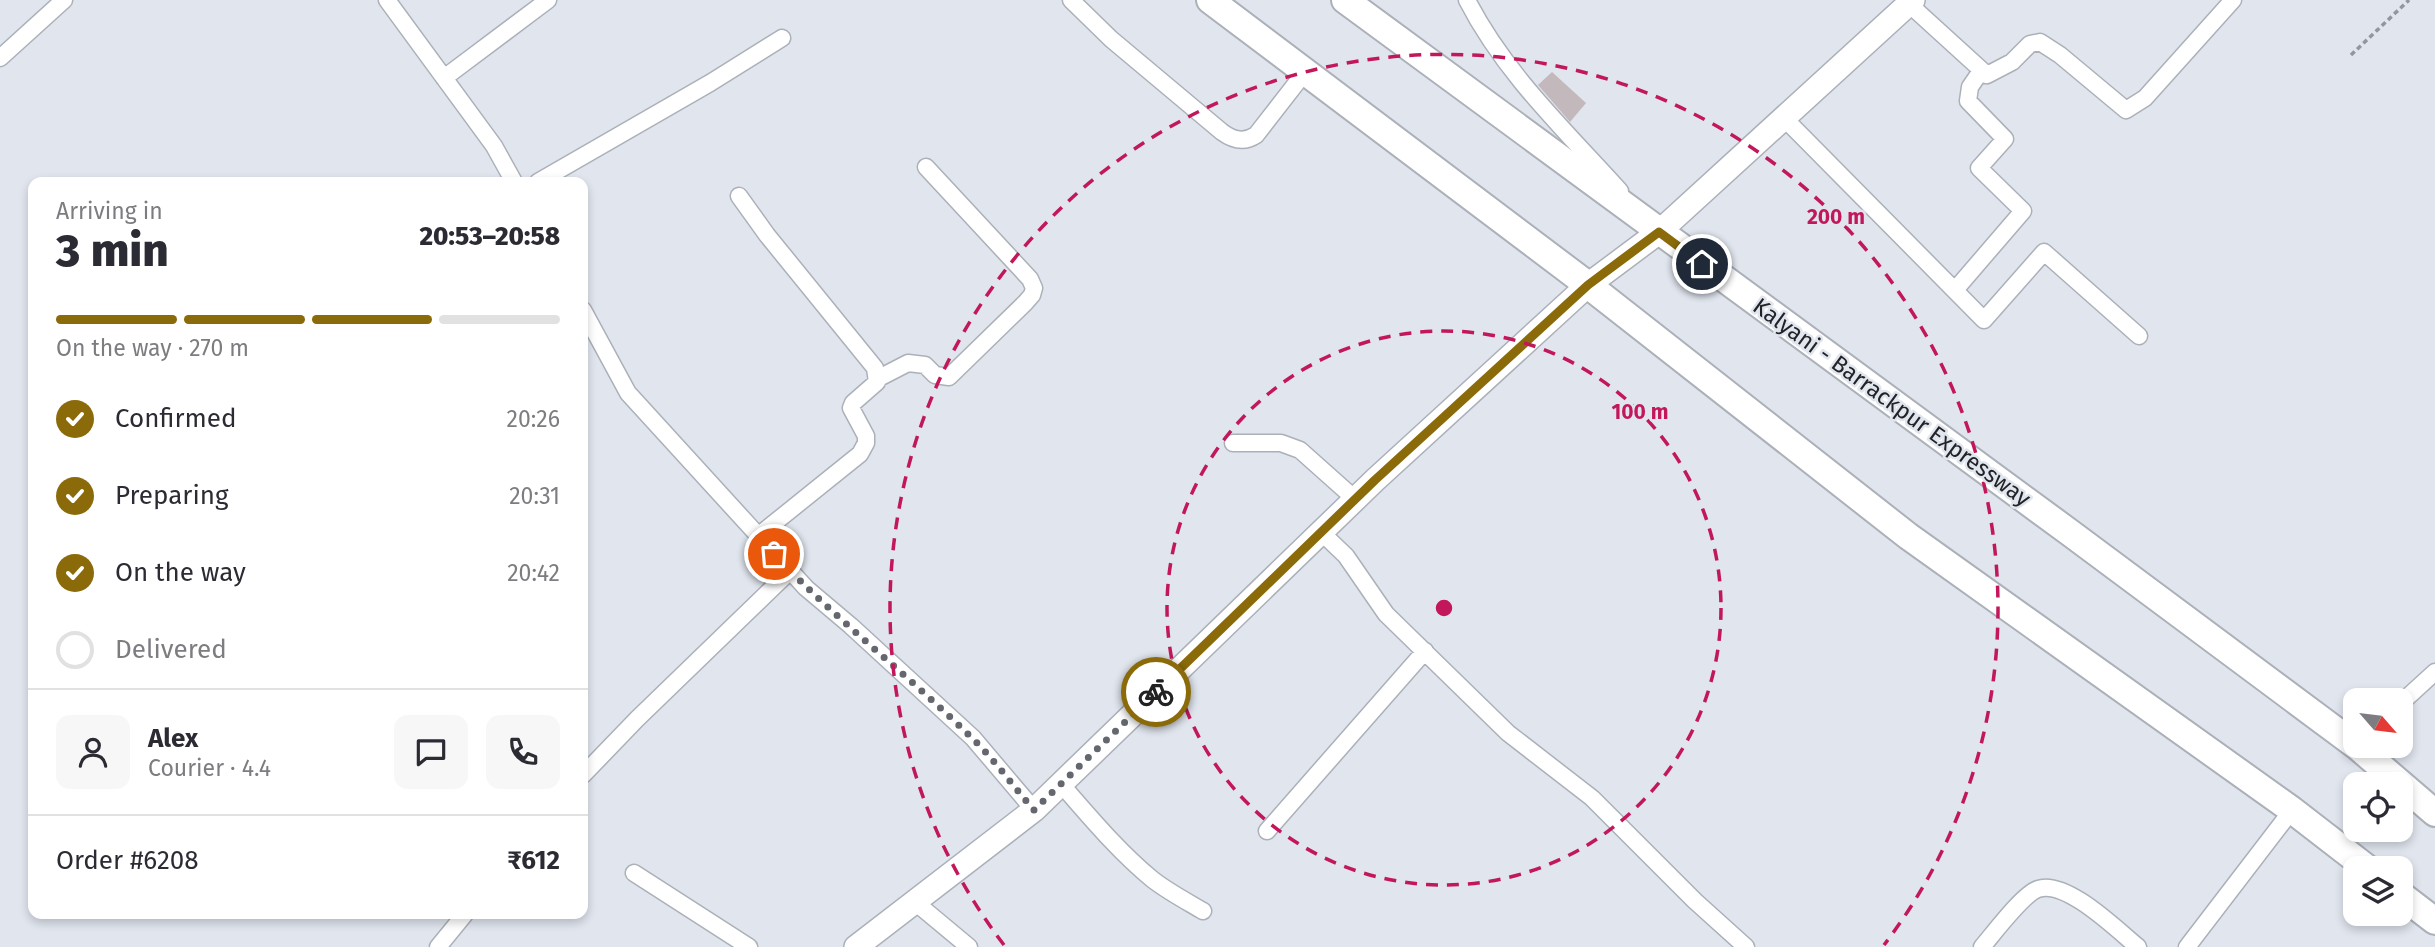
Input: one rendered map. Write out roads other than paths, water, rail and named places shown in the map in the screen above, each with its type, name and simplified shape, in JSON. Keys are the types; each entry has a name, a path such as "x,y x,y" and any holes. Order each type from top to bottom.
{"highway":[{"path":"1210,0 1588,285 1908,536 2292,810 2351,856"},
{"name":"Kalyani - Barrackpur Expressway","path":"1345,0 2343,735"},
{"name":"Kalyani - Barrackpur Expressway","path":"2372,758 2435,813"},
{"path":"2413,904 2435,921"}],"main road":[{"path":"856,947 1034,810 1355,499 1588,285 1659,232 1911,2"}],"street":[{"path":"0,58 64,0"},
{"path":"387,0 495,146 511,177"},
{"path":"444,78 548,0"},
{"path":"1071,0 1111,39 1229,137 1249,140 1256,135 1305,72"},
{"path":"1467,0 1482,29 1527,91 1659,232"},
{"path":"1911,2 1987,75 2012,62 2030,44 2040,42 2060,55 2126,110 2145,98 2233,0"},
{"path":"547,177 782,38"},
{"path":"1955,290 2023,211 1979,167 2005,139 1968,101 1970,87 1981,71"},
{"path":"1784,118 1984,320 2044,252 2139,336"},
{"path":"758,536 860,454 866,443 866,436 851,408 853,403 873,387 877,379 908,363 925,365 934,375 949,377 1032,295 1034,288 1030,279 926,167"},
{"path":"739,196 767,235 875,368 877,379"},
{"path":"588,319 628,393 806,588 973,738 1034,810"},
{"path":"1233,443 1290,445 1300,450 1355,499"},
{"path":"1321,532 1346,556 1386,614 1508,733 1592,798 1695,901 1746,947"},
{"path":"588,770 790,571"},
{"path":"1268,831 1425,652"},
{"path":"2413,692 2435,672"},
{"path":"1061,784 1124,853 1155,881 1203,911"},
{"path":"2187,947 2292,810"},
{"path":"634,873 749,947"},
{"path":"1982,947 2027,897 2037,889 2049,887 2061,889 2081,901 2138,947"},
{"path":"915,902 969,947"},
{"path":"438,947 461,919"}]}
